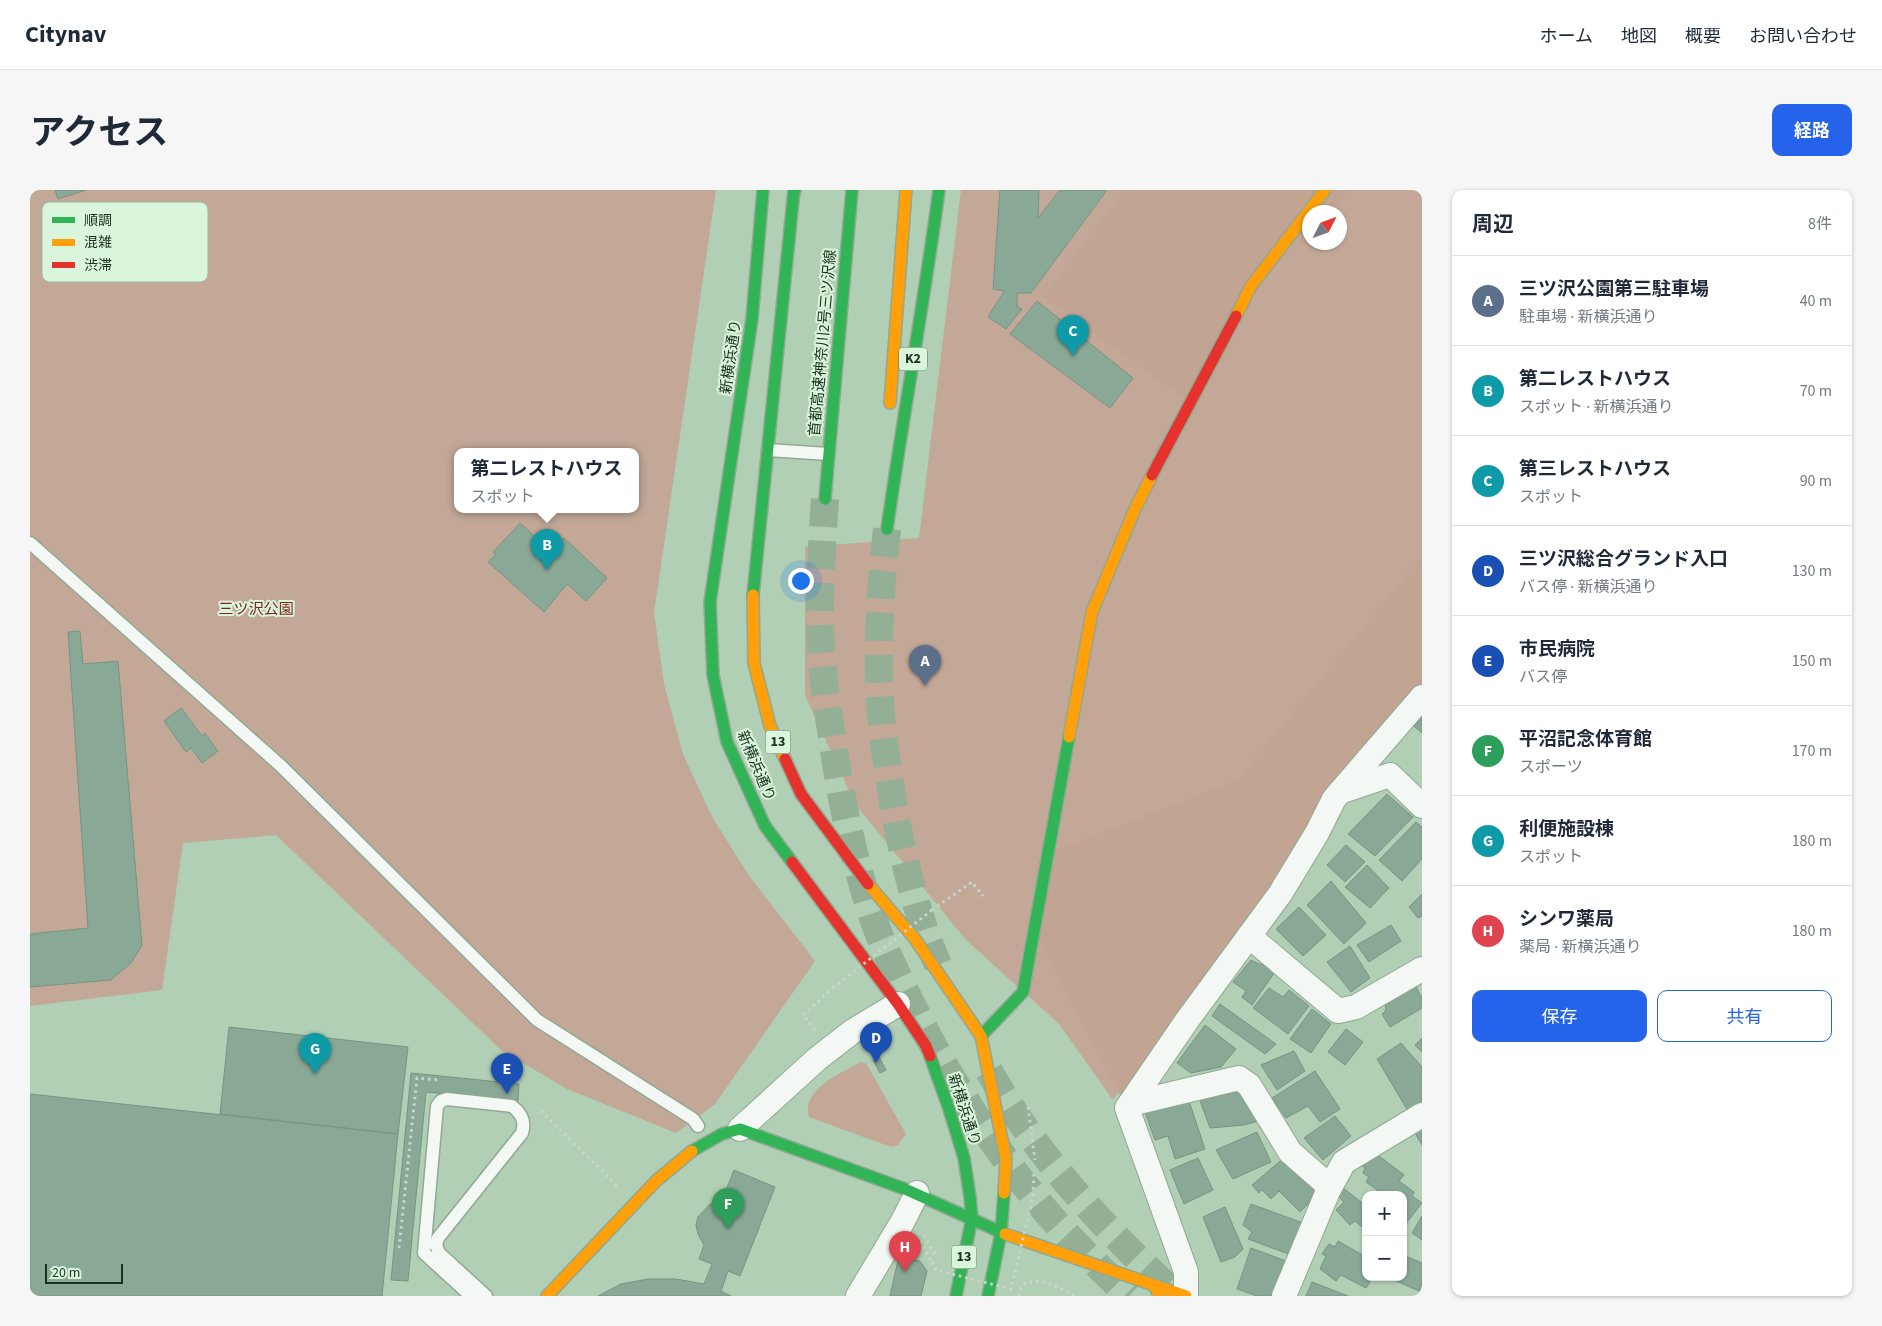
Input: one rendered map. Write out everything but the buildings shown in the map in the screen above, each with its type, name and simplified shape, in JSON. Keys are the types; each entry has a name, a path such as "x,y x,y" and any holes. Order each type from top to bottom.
{"main road":[{"name":"新横浜通り","path":"763,190 752,319 710,602 713,675 727,742 764,826 898,1004 926,1046 950,1109 964,1158 972,1218 956,1296"},
{"name":"首都高速神奈川2号三ツ沢線","path":"825,499 852,190"},
{"path":"888,419 906,190"},
{"name":"K2","path":"884,469 884,529 927,280 939,190"},
{"path":"981,1036 1023,992 1092,612 1135,509 1251,286 1325,190"},
{"name":"新横浜通り","path":"794,191 753,591 754,663 770,726 801,794 863,878 915,940 981,1036 1006,1159 1000,1233 988,1296"},
{"path":"547,1296 664,1173 709,1139 726,1131 740,1129 917,1193 1000,1233 1157,1291 1186,1296"}],"street":[{"path":"1186,1296 1186,1272 1128,1108 1188,1019 1280,894 1300,863 1334,799 1422,697"},
{"path":"1339,793 1390,775 1422,806"},
{"path":"1249,936 1338,1011 1356,1007 1422,968"},
{"path":"740,1129 817,1058 853,1030 898,1004"},
{"path":"1130,1104 1239,1078 1249,1085 1290,1152 1330,1187"},
{"path":"1284,1296 1330,1187 1344,1162 1422,1115"},
{"path":"858,1296 903,1221 917,1193"}],"lane":[{"path":"768,450 828,454"},
{"path":"30,543 281,766 538,1020 693,1119 698,1126"},
{"path":"472,1296 424,1253 437,1106 441,1101 447,1099 512,1106 520,1112 523,1119 522,1133 438,1238 436,1245 439,1253 486,1296"}],"path":[{"path":"818,1035 803,1015 833,988 932,910 972,882 983,896"},
{"path":"399,1248 416,1078 444,1081"},
{"path":"540,1110 618,1186"},
{"path":"940,1263 923,1234 917,1237 936,1270 1011,1288 1034,1196"},
{"path":"1019,1296 1021,1286 1028,1282 1040,1281 1075,1296"}],"green space":[{"name":"三ツ沢公園","path":"30,190 716,190 654,613 664,684 683,754 712,817 750,877 815,961 715,1104 676,1133 567,1089 501,1050 276,835 183,843 162,990 30,1006"},
{"path":"961,190 1422,190 1422,676 1113,1100 1059,1024 965,939 855,804 805,695 805,547 919,538"},
{"path":"861,1062 866,1063 906,1134 898,1145 891,1147 809,1117 808,1107 811,1098 817,1090 824,1083"}],"shaded area":[{"path":"1125,190 1351,190 1335,205 1302,205 1302,222 1251,286 1191,403 1043,297"},
{"path":"1422,556 1422,695 1127,1108 1037,938 1048,854 1238,779"}],"tunnel":[{"path":"825,499 820,612 824,685 848,828 875,924 894,968 924,1028 953,1080 985,1131 1049,1215 1082,1251 1129,1296"},
{"path":"887,529 882,575 879,644 881,714 884,740 889,780 908,875 924,929 938,965"},
{"path":"989,1071 1028,1132 1073,1190 1123,1244 1175,1294"}],"traffic: fast":[{"path":"763,190 752,319 710,602 713,675 727,742 765,826 792,862"},
{"path":"753,595 794,190"},
{"path":"825,499 852,190"},
{"path":"887,529 939,190"},
{"path":"981,1036 1023,992 1069,737"},
{"path":"930,1056 964,1158 970,1197 972,1218 956,1296"},
{"path":"692,1151 722,1134 740,1129 905,1189 1005,1234"},
{"path":"988,1296 1001,1233 1004,1193"}],"traffic: slow":[{"path":"890,403 906,190"},
{"path":"1236,316 1251,286 1325,190"},
{"path":"1069,737 1092,612 1135,509 1152,475"},
{"path":"753,595 754,663 770,726 785,759"},
{"path":"868,884 915,939 981,1036 1006,1159 1004,1193"},
{"path":"547,1296 656,1181 692,1151"},
{"path":"1005,1234 1186,1296"},
{"path":"1154,1286 1160,1296"}],"traffic: jam":[{"path":"1152,475 1236,316"},
{"path":"785,759 801,794 868,884"},
{"path":"792,862 898,1004 926,1046 930,1056"}],"place":[{"name":"第三レストハウス","path":"1073,356"},
{"name":"第二レストハウス","path":"547,570"},
{"name":"三ツ沢公園第三駐車場","path":"925,686"},
{"name":"三ツ沢総合グランド入口","path":"876,1063"},
{"name":"利便施設棟","path":"315,1074"},
{"name":"市民病院","path":"507,1094"},
{"name":"平沼記念体育館","path":"728,1229"},
{"name":"シンワ薬局","path":"905,1272"}]}
